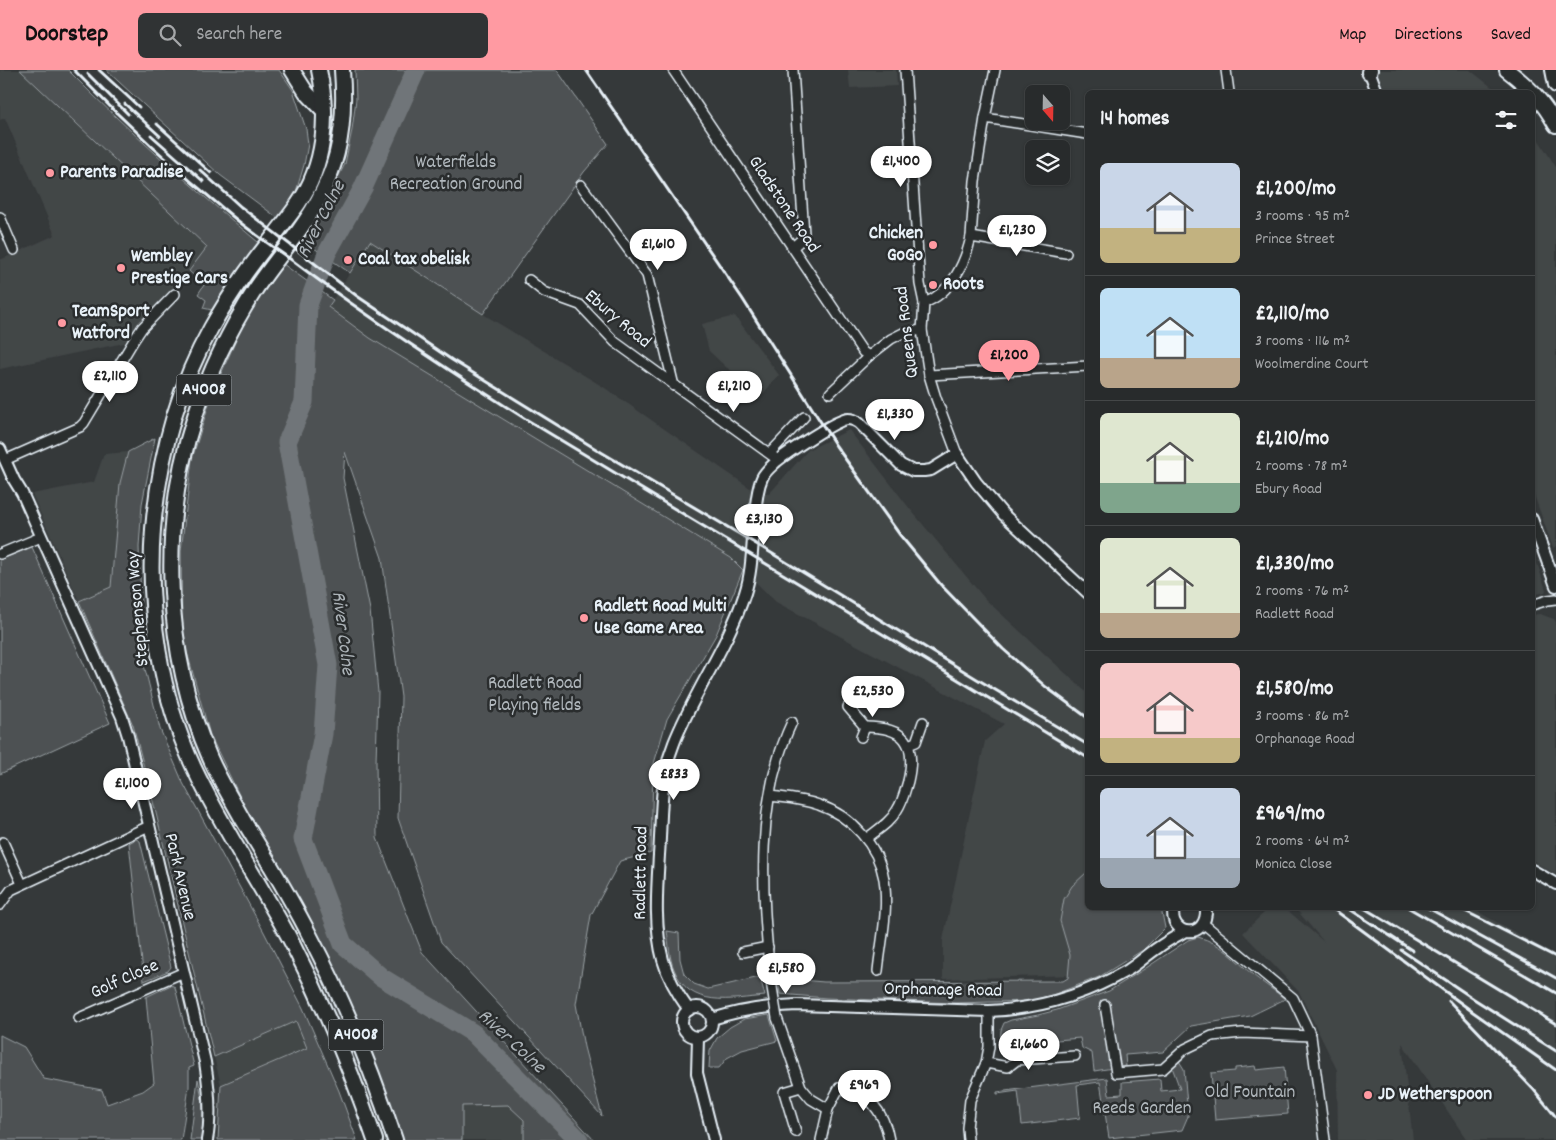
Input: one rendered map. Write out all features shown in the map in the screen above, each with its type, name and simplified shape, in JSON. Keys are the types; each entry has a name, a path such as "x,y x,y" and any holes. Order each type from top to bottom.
{"main road":[{"path":"292,70 306,92 324,111"},
{"name":"Stephenson Way","path":"319,70 324,111 322,147 319,161 310,183 300,202 245,274 219,314 196,358 171,428 157,496 152,553 152,587 159,651 171,706 181,737 213,806 275,912 311,982 350,1070 375,1140"},
{"name":"Stephenson Way","path":"342,70 344,100 342,124 335,160 327,183 301,228 262,280 231,332 204,389 194,418 179,477 171,552 172,584 177,640 183,671 201,735 211,760 309,934 329,974 365,1058 395,1140"},
{"path":"1508,70 1531,90"},
{"path":"1553,70 1556,85"},
{"path":"1535,95 1546,107 1556,125"}],"street":[{"name":"Gladstone Road","path":"672,70 864,352 869,356"},
{"path":"793,70 804,234 801,240 793,247"},
{"name":"Queens Road","path":"906,70 920,284 924,303 922,330 936,398 958,454 976,482 1002,514 1085,590"},
{"path":"924,303 937,297 952,281 965,257 971,237 975,182 995,70"},
{"path":"1226,70 1229,90"},
{"path":"1369,71 1375,90"},
{"path":"985,118 1085,134"},
{"path":"581,185 646,275 674,386"},
{"path":"0,218 14,250"},
{"path":"971,237 1066,253"},
{"name":"Ebury Road","path":"529,280 544,292 580,304 615,342 774,457"},
{"path":"5,460 80,427 142,328 175,294"},
{"path":"830,393 869,356 898,335 922,330"},
{"path":"930,375 1085,366"},
{"path":"774,457 804,416"},
{"name":"Radlett Road","path":"689,1010 668,975 663,960 659,935 657,883 662,787 666,763 679,730 742,605 749,580 757,495 762,479 774,457 835,423 848,419 859,423 901,465 913,471 931,470 958,454"},
{"name":"Park Avenue","path":"0,449 22,493 122,717 128,736 208,1081 210,1113 207,1140"},
{"path":"1535,527 1556,586"},
{"path":"0,554 41,537"},
{"path":"1535,604 1556,599"},
{"path":"848,707 865,727 893,730 901,736 911,753 911,768 904,797 891,819 866,839"},
{"path":"792,722 778,761 765,828 764,873 770,976 777,1018 801,1087 811,1100 828,1109"},
{"path":"908,745 916,742 923,722"},
{"path":"861,737 865,727"},
{"path":"770,796 807,801 828,809 850,822 866,839 881,869 884,885 885,906 878,971"},
{"path":"0,905 10,890 149,826"},
{"path":"3,842 22,884"},
{"path":"1535,872 1556,884"},
{"path":"1174,910 1174,922 1185,931"},
{"path":"1206,910 1204,924 1293,998 1310,1036 1325,1140"},
{"name":"Orphanage Road","path":"1160,946 1174,922"},
{"name":"Orphanage Road","path":"712,1019 752,1009 797,1005 989,1011 1044,1005 1100,985 1129,969 1160,946 1185,931 1199,929 1204,924"},
{"path":"743,952 768,947"},
{"name":"Golf Close","path":"79,1018 184,972"},
{"path":"1105,1004 1116,1073 1163,1069 1185,1049 1212,1036 1242,1033 1310,1036"},
{"path":"703,1008 712,1019 710,1031 702,1037 698,1038 689,1035 683,1027 683,1018 689,1010 703,1008"},
{"path":"968,1140 967,1128 970,1100 986,1063 989,1047 989,1011"},
{"path":"698,1038 697,1073 714,1140"},
{"path":"986,1063 1008,1066 1017,1060 1075,1056"},
{"path":"796,1132 784,1092 801,1087"},
{"path":"820,1140 828,1109 839,1088 857,1094 872,1102 887,1127 889,1140"}],"shaded area":[{"path":"0,70 20,70 208,247 189,271 124,343 0,369 0,260 55,235 5,118 0,120"},
{"path":"848,70 896,70 897,86 850,88"},
{"path":"1377,70 1470,70 1495,90 1384,90"},
{"path":"1535,134 1556,167 1556,546 1553,548 1535,498"},
{"path":"370,241 483,314 605,388 750,488 769,494 808,450 849,430 910,509 985,599 1085,691 1085,910 1162,910 1161,913 1074,975 943,979 943,940 985,741 1004,724 776,602 731,558 370,338 328,307"},
{"path":"735,316 779,375 762,395 709,351 702,324"},
{"path":"128,452 120,483 111,588 79,601 32,494 94,482 104,454"},
{"path":"1535,557 1546,590 1535,594"},
{"path":"1540,614 1554,619 1556,622 1556,875 1535,862 1535,615"},
{"path":"1267,910 1287,910 1324,942 1297,910 1475,910 1556,955 1556,1140 1467,1140 1402,1043 1413,1140 1338,1140 1337,1070 1299,992 1243,933"},
{"path":"296,1021 307,1048 221,1085 214,1057"},
{"path":"509,1105 524,1120 524,1140 462,1140 462,1106"}],"green space":[{"path":"20,70 68,70 161,158 258,242 212,310 203,308 206,300 198,294 204,285 189,271 207,247"},
{"path":"106,70 279,70 293,90 306,129 308,144 295,195 279,219 220,175"},
{"name":"Waterfields Recreation Ground","path":"355,70 557,70 608,144 584,172 483,314 370,241 350,273 301,239 315,222 345,164 356,99"},
{"name":"Radlett Road Playing fields","path":"283,264 333,300 328,307 370,338 731,558 743,570 716,635 667,719 653,767 651,853 620,861 591,915 576,1004 584,1047 602,1116 441,942 398,818 401,697 382,558 345,452 343,478 370,610 378,692 376,762 377,838 422,952 594,1140 524,1140 524,1120 508,1105 462,1106 462,1140 402,1140 352,1006 323,949 257,832 210,735 182,634 181,551 192,459 212,394 245,320"},
{"path":"155,438 142,504 139,547 143,661 160,729 183,783 303,1008 339,1091 357,1140 218,1140 221,1085 307,1048 296,1021 214,1057 133,725 79,601 111,587 120,483 128,452"},
{"path":"32,547 110,723 0,774 0,560"},
{"path":"136,839 140,841 171,967 168,971 144,981 129,843"},
{"path":"1085,874 1085,910 1161,910 1165,928 1143,950 1099,977 1055,994 1030,1001 954,1003 827,998 780,994 778,978 824,982 1063,981 1068,978 1070,955 1060,921 1064,899 1072,886"},
{"path":"667,931 679,933 680,959 684,974 694,984 708,989 760,977 765,996 739,999 712,999 690,991 681,982 672,965"},
{"path":"1198,937 1214,943 1285,999 1250,1016 1191,1026 1163,1052 1125,1055 1126,1066 1094,1071 1092,1053 1082,1048 1080,1038 1022,1043 1010,1057 1004,1057 1000,1045 1001,1030 1004,1023 1057,1010 1109,991 1188,940"},
{"path":"171,985 175,987 194,1066 189,1068 189,1087 181,1140 0,1140 0,1035 24,1047 44,1079 102,1090 107,1104 143,1091 154,1083 146,997"},
{"path":"769,1015 777,1041 742,1050 727,1058 719,1068 709,1068 710,1051 717,1038 730,1027 744,1019"},
{"name":"Reeds Garden","path":"1179,1061 1184,1069 1188,1116 1182,1130 1109,1138 1100,1082 1077,1085 1080,1118 1022,1125 1018,1091 997,1094 997,1092 1107,1078 1109,1095 1122,1094 1122,1082 1160,1079 1161,1091 1180,1089 1172,1067"},
{"name":"Old Fountain","path":"1255,1066 1256,1070 1284,1067 1288,1114 1215,1120 1211,1073 1235,1071 1235,1068"},
{"path":"198,1079 203,1110 202,1140 190,1140"}],"waterway":[{"name":"River Colne","path":"416,70 363,188 327,253 308,305 304,402 287,442 328,665 323,734 303,839 343,944 381,977 473,1033 579,1140"}],"railway":[{"path":"74,70 151,146 239,222 407,342 524,418 1085,756"},
{"path":"99,70 139,107"},
{"path":"586,70 742,298 836,446 900,535 941,585 1003,649 1046,687 1085,716"},
{"path":"88,74 128,114"},
{"path":"125,104 160,136"},
{"path":"157,124 211,173"},
{"path":"151,135 203,181"},
{"path":"200,170 241,207 357,296 452,360 596,449 1085,743"},
{"path":"1335,910 1473,1012 1556,1070"},
{"path":"1351,910 1413,951"},
{"path":"1367,910 1556,1024"},
{"path":"1412,910 1556,993"},
{"path":"1432,910 1556,978"},
{"path":"1463,910 1556,957"},
{"path":"1401,950 1556,1051"},
{"path":"1449,1001 1534,1090 1556,1117"}],"place":[{"name":"Parents Paradise","path":"50,173"},
{"name":"Chicken GoGo","path":"933,245"},
{"name":"Coal tax obelisk","path":"348,260"},
{"name":"Wembley Prestige Cars","path":"121,268"},
{"name":"Roots","path":"933,285"},
{"name":"TeamSport Watford","path":"62,323"},
{"name":"Radlett Road Multi Use Game Area","path":"584,618"},
{"name":"JD Wetherspoon","path":"1368,1095"}]}
